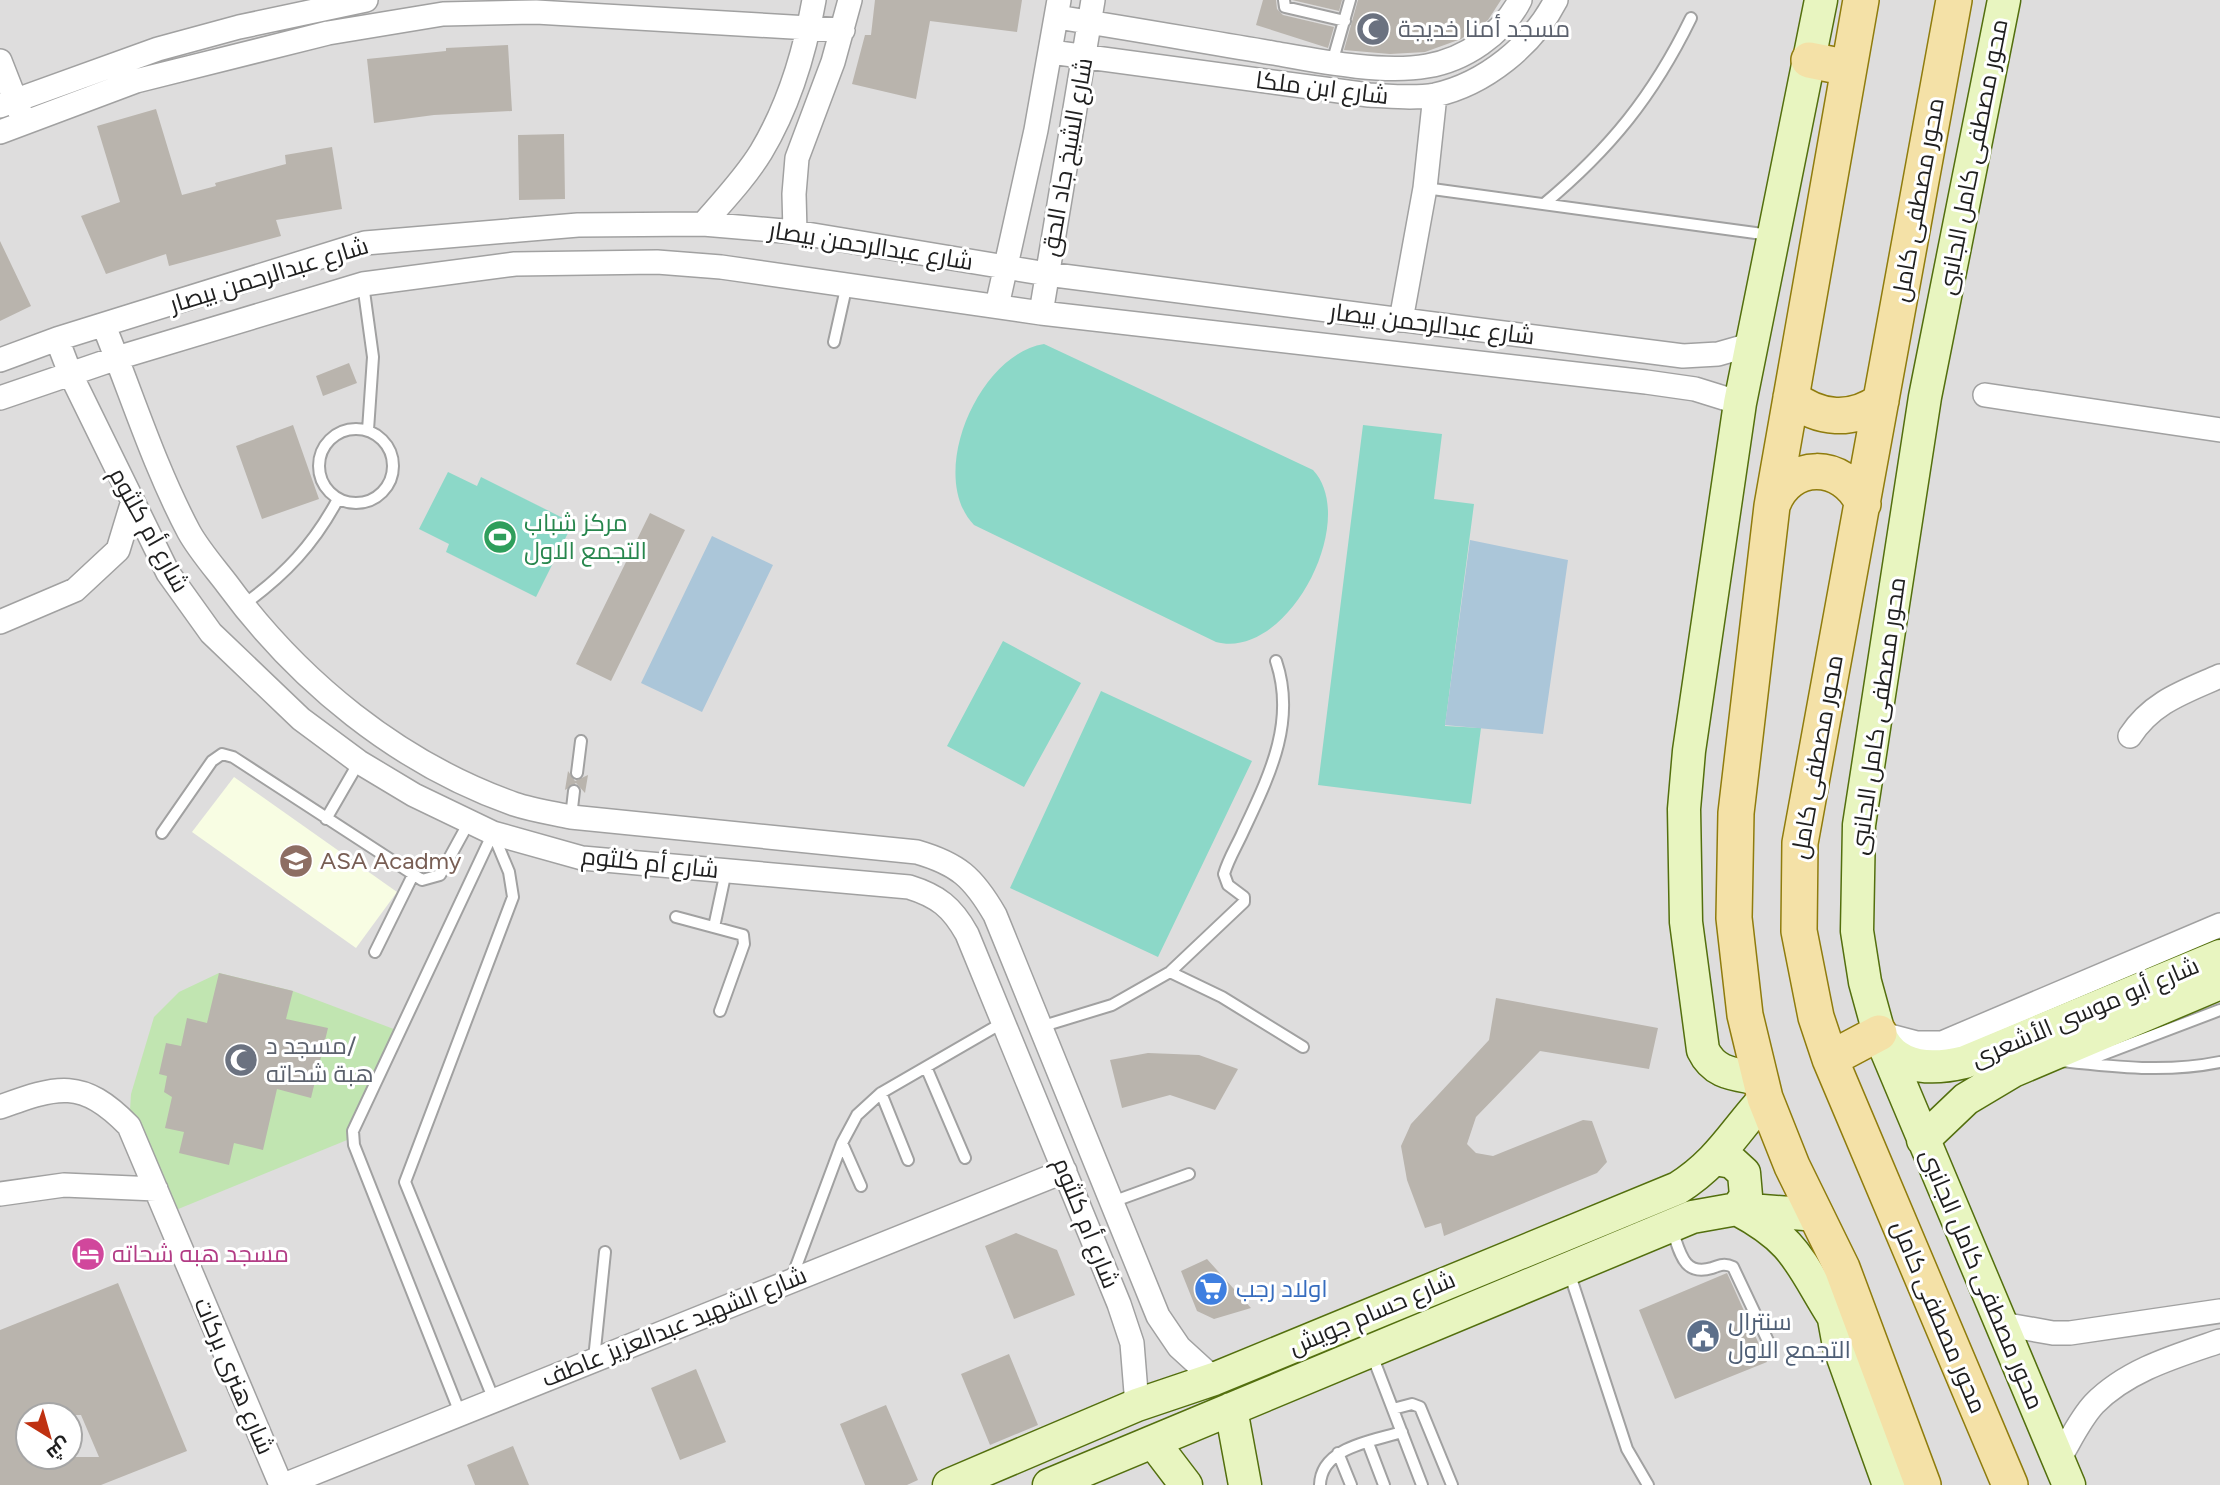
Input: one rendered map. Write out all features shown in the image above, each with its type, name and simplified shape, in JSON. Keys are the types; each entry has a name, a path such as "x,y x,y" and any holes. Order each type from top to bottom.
{"main road":[{"path":"1861,0 1772,506 1738,800 1734,868 1740,984 1762,1089 1788,1155 1842,1268 1923,1485"},
{"name":"محور مصطفى كامل","path":"1954,0 1799,854 1799,931 1805,975 1830,1059 2010,1485"},
{"path":"1809,60 1849,68"},
{"path":"1791,397 1811,411 1835,417 1860,413 1881,401"},
{"path":"1772,506 1781,487 1789,480 1809,471 1819,470 1841,476 1850,484 1863,504"},
{"path":"1830,1059 1879,1033"}],"street":[{"path":"7,102 158,49 239,27 366,0"},
{"path":"704,224 761,153 777,122 809,28 814,0"},
{"path":"796,232 794,178 797,158 843,30 850,0"},
{"name":"شارع ابن ملكا","path":"1057,9 1091,11 1332,63 1426,67 1457,58 1484,42 1514,11 1520,0"},
{"name":"شارع ابن ملكا","path":"1051,52 1369,95 1435,95 1466,84 1506,61 1540,28 1556,0"},
{"path":"1762,1089 1722,1072 1708,1061 1703,1051 1686,922 1684,809 1689,751 1740,403 1821,0"},
{"name":"محور مصطفى كامل الجانبى","path":"2004,0 1925,397 1859,825 1857,931 1865,982 1879,1033 2064,1472"},
{"path":"0,132 136,81 443,7 473,6 843,30"},
{"name":"شارع الشيخ جاد الحق","path":"997,306 1051,52 1057,9"},
{"name":"شارع الشيخ جاد الحق","path":"1041,313 1062,175 1086,57 1091,11"},
{"path":"0,61 7,102 23,122"},
{"path":"1369,95 1370,66"},
{"path":"1401,320 1426,188 1435,95"},
{"name":"شارع عبدالرحمن بيصار","path":"0,360 58,339 365,243 578,225 704,224 796,232 1046,274 1684,356 1711,355 1753,344"},
{"name":"شارع عبدالرحمن بيصار","path":"0,398 117,358 363,284 515,264 657,262 720,267 1041,313 1646,382 1695,389 1740,403"},
{"name":"شارع أم كلثوم","path":"104,326 166,485 191,535 243,605 294,665 341,706 379,733 468,783 514,804 571,817 917,852 947,861 974,884 995,915 1157,1316 1179,1347 1213,1379"},
{"name":"شارع أم كلثوم","path":"58,339 70,373 168,573 211,633 300,719 359,762 414,795 493,833 582,858 909,887 931,894 948,905 958,918 1065,1171 1132,1343 1137,1405"},
{"path":"1985,395 2220,429"},
{"path":"0,622 75,590 118,550 132,504"},
{"path":"2130,736 2141,718 2157,704 2220,676"},
{"path":"1879,1033 1917,1043 1942,1043 2220,925"},
{"name":"شارع أبو موسى الأشعرى","path":"1879,1033 1892,1053 1908,1063 1946,1066 1965,1062 2220,956"},
{"name":"شارع أبو موسى الأشعرى","path":"1923,1140 1966,1099 2013,1071 2220,983"},
{"path":"1005,1032 1041,1027"},
{"name":"شارع حسام جويش","path":"949,1485 1137,1405 1213,1379 1678,1188 1703,1172 1716,1159 1762,1089"},
{"name":"شارع هنرى بركات","path":"0,1107 44,1091 76,1090 106,1102 129,1125 283,1485"},
{"path":"1716,1159 1738,1167 1747,1181 1746,1196 1737,1209 1769,1226 1785,1240 1805,1267 1833,1316"},
{"name":"شارع الشهيد عبدالعزيز عاطف","path":"283,1485 1065,1171"},
{"path":"0,1194 64,1185 156,1189"},
{"name":"شارع حسام جويش","path":"1049,1485 1371,1353 1692,1216 1737,1209 1817,1215"},
{"path":"1842,1268 1832,1308 1833,1316 1850,1382 1889,1485"},
{"path":"1474,1271 1489,1303"},
{"path":"2002,1324 2053,1333 2070,1333 2220,1311"},
{"path":"2064,1472 2093,1406 2117,1384 2145,1369 2220,1341"},
{"path":"1231,1409 1245,1485"},
{"path":"1154,1443 1186,1485"}],"lane":[{"path":"1284,0 1285,7 1345,21"},
{"path":"1332,63 1350,0"},
{"path":"1544,204 1581,174 1614,139 1670,61 1690,18"},
{"path":"1426,188 1774,236"},
{"path":"363,284 373,357 368,430"},
{"path":"834,342 847,284"},
{"path":"368,430 377,435 390,450 393,471 385,490 369,502 348,503 330,494 320,477 318,466 324,447 338,433 368,430"},
{"path":"243,605 272,584 298,559 321,531 338,499"},
{"path":"1041,1027 1112,1004 1170,972 1244,902 1244,897 1228,885 1224,874 1258,799 1283,725 1283,682 1276,661"},
{"path":"577,773 581,741"},
{"path":"162,833 212,761 222,754 233,757 422,880 440,875 469,822"},
{"path":"326,819 359,762"},
{"path":"571,817 574,791"},
{"path":"493,833 509,873 513,897 405,1182 494,1400"},
{"path":"460,1413 354,1145 353,1131 493,833"},
{"path":"714,927 726,871"},
{"path":"375,952 413,875"},
{"path":"676,917 739,933 745,939 720,1011"},
{"path":"1170,972 1222,997 1303,1047"},
{"path":"2080,1063 2220,1010"},
{"path":"791,1280 842,1143 857,1115 881,1093 926,1067 1005,1032"},
{"path":"2040,1059 2147,1070 2183,1069 2220,1062"},
{"path":"926,1067 965,1158"},
{"path":"881,1093 908,1160"},
{"path":"842,1143 861,1186"},
{"path":"1112,1202 1189,1174"},
{"path":"1671,1226 1685,1261 1693,1270 1699,1271 1723,1264 1733,1267 1768,1341"},
{"path":"594,1359 605,1252"},
{"path":"1568,1269 1628,1450 1648,1485"},
{"path":"1371,1353 1422,1485"},
{"path":"1393,1409 1412,1404 1420,1407 1452,1485"},
{"path":"1320,1485 1327,1463 1338,1453 1402,1432"},
{"path":"1368,1443 1384,1485"},
{"path":"1338,1453 1351,1485"}],"shaded area":[{"path":"0,0 2220,0 2220,1485 0,1485"},
{"path":"1044,344 1313,470 1325,493 1328,521 1322,551 1309,582 1291,609 1268,630 1243,642 1216,642 974,525 961,503 956,477 958,448 967,420 981,392 999,369 1020,353"},
{"path":"1363,425 1442,434 1434,499 1474,504 1445,726 1481,728 1471,804 1318,785"},
{"name":"مركز شباب التجمع الاول","path":"448,472 477,486 481,477 573,523 536,597 446,552 449,544 419,529"},
{"path":"712,536 773,565 702,712 641,683"},
{"path":"1470,540 1568,560 1543,734 1445,725"},
{"path":"1003,641 1081,683 1024,787 947,746"},
{"path":"1101,691 1252,761 1158,957 1010,888"},
{"path":"234,777 397,892 356,948 192,832"}],"green space":[{"path":"219,973 293,991 399,1031 352,1138 166,1214 129,1126 131,1094 154,1017 179,992"}],"building":[{"path":"875,0 1022,0 1017,32 930,21 916,99 852,84 865,35 871,35"},
{"path":"1263,0 1276,0 1277,9 1283,15 1334,27 1328,48 1256,25"},
{"path":"1292,0 1342,0 1339,11"},
{"name":"مسجد أمنا خديجة","path":"1358,0 1501,0 1488,20 1461,39 1425,52 1390,54 1344,50"},
{"path":"508,45 512,111 434,115 374,123 367,59 446,51 446,48"},
{"path":"156,109 182,195 286,164 285,155 332,147 342,209 276,220 281,236 169,266 166,254 106,274 81,216 120,202 97,126"},
{"path":"564,134 565,199 519,200 518,135"},
{"path":"0,241 31,306 0,321"},
{"path":"349,363 357,383 323,396 316,376"},
{"path":"293,425 319,499 262,519 236,446"},
{"path":"650,513 685,530 611,681 576,664"},
{"path":"568,771 575,781 588,775 585,793 576,783 565,790"},
{"name":"مسجد د/ هبة شحاته","path":"219,973 293,991 286,1019 328,1028 311,1098 277,1089 263,1150 234,1143 229,1165 179,1153 184,1132 165,1128 172,1097 164,1092 167,1076 159,1074 166,1043 181,1046 187,1018 207,1023"},
{"path":"1496,998 1658,1028 1649,1069 1540,1051 1476,1117 1467,1144 1476,1153 1493,1156 1583,1120 1592,1121 1607,1162 1597,1173 1444,1236 1441,1223 1425,1228 1407,1180 1401,1146 1411,1124 1489,1040"},
{"path":"1148,1053 1199,1055 1238,1069 1215,1110 1170,1095 1122,1108 1110,1060"},
{"path":"1016,1233 1057,1250 1075,1295 1014,1319 985,1246"},
{"name":"اولاد رجب","path":"1207,1259 1251,1308 1214,1319 1197,1311 1181,1271"},
{"name":"سنترال التجمع الاول","path":"1727,1273 1767,1362 1675,1399 1639,1310"},
{"path":"118,1283 187,1451 101,1485 0,1485 0,1330"},
{"path":"1009,1354 1038,1425 990,1445 961,1374"},
{"path":"696,1369 726,1442 680,1460 651,1388"},
{"path":"886,1405 918,1480 907,1485 865,1485 840,1424"},
{"path":"513,1446 529,1485 475,1485 467,1465"}],"place":[{"name":"مسجد أمنا خديجة","path":"1373,29"},
{"name":"مركز شباب التجمع الاول","path":"500,537"},
{"name":"ASA Acadmy","path":"296,861"},
{"name":"مسجد د/ هبة شحاته","path":"241,1060"},
{"name":"مسجد هبه شحاته","path":"88,1254"},
{"name":"اولاد رجب","path":"1211,1289"},
{"name":"سنترال التجمع الاول","path":"1703,1336"}]}
